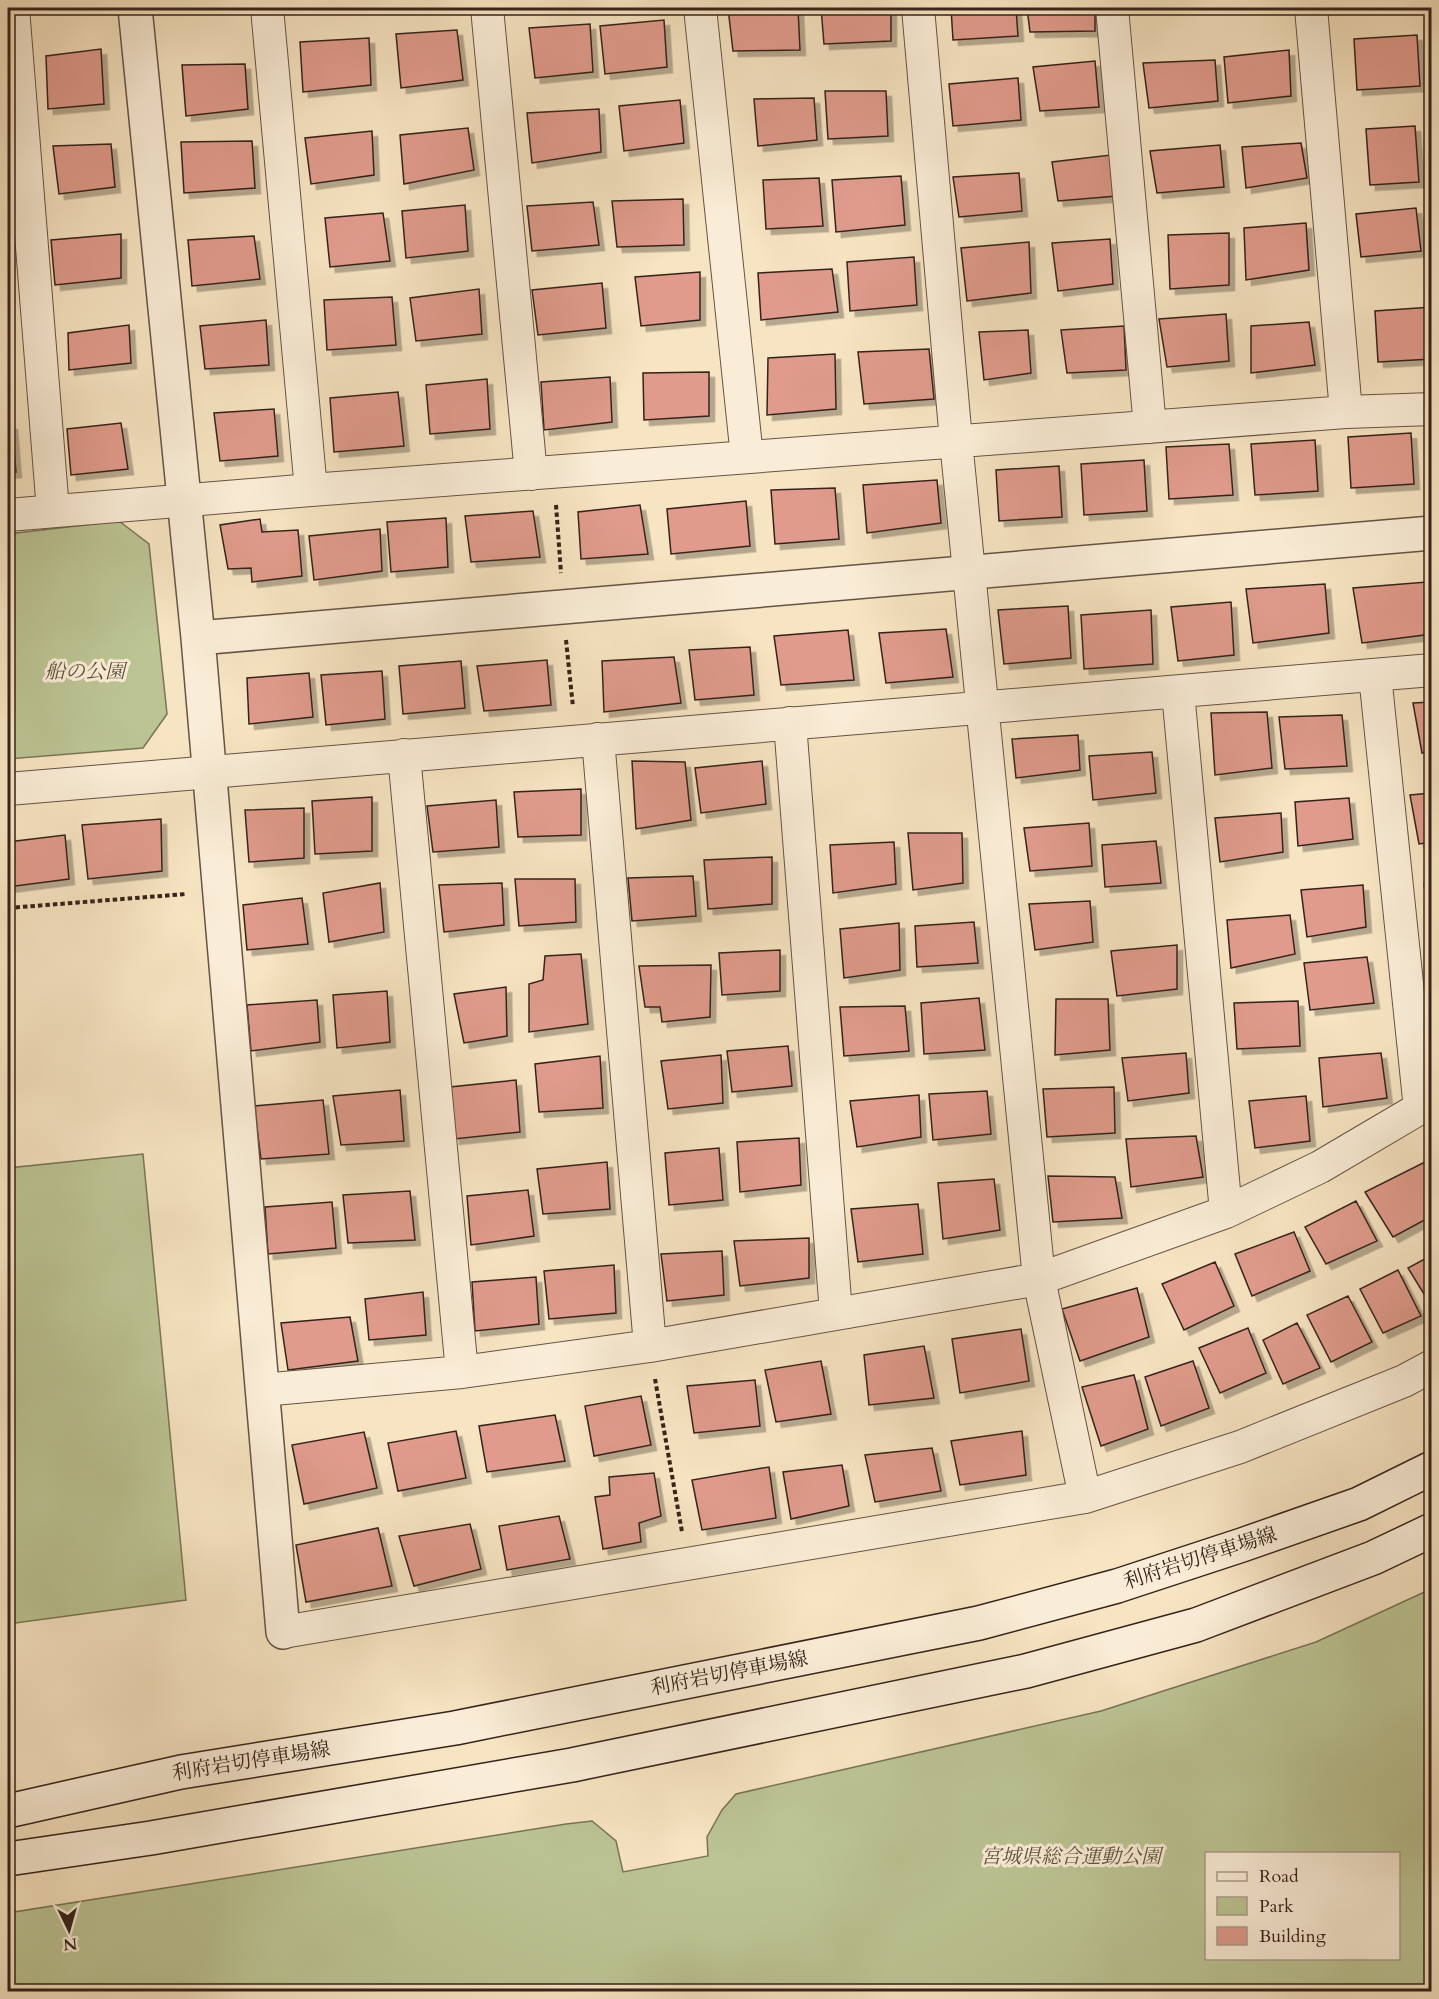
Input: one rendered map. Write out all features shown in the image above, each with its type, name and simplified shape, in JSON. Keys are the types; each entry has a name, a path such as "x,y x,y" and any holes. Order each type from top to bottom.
{"main road":[{"path":"135,8 198,638 283,1632"},
{"path":"198,638 1431,533"},
{"name":"利府岩切停車場線","path":"8,1811 181,1772 455,1728 979,1623 1117,1586 1242,1545 1359,1503 1431,1468"},
{"path":"8,1859 151,1838 572,1765 1026,1671 1196,1625 1372,1558 1431,1530"}],"street":[{"path":"13,8 53,512"},
{"path":"267,8 311,490"},
{"path":"487,8 531,474"},
{"path":"700,8 747,457"},
{"path":"918,8 956,441 1039,1279 1085,1497"},
{"path":"1112,8 1150,427"},
{"path":"1311,8 1346,412"},
{"path":"8,515 956,441 1346,412 1431,409"},
{"path":"8,789 1431,670"},
{"path":"262,1390 462,1372 650,1346 1039,1279 1226,1212 1320,1167 1426,1105 1375,675"},
{"path":"1178,692 1226,1212"},
{"path":"790,723 836,1313"},
{"path":"598,739 650,1346"},
{"path":"404,755 462,1372"},
{"path":"283,1632 1085,1497 1239,1447 1404,1381 1431,1366"}],"path":[{"path":"8,908 219,892"},
{"path":"650,1346 687,1564"}],"green space":[{"name":"船の公園","path":"119,521 149,544 167,714 143,748 8,759 8,534"},
{"path":"143,1154 186,1600 8,1624 8,1168"},
{"name":"宮城県総合運動公園","path":"1431,1589 1431,1991 8,1991 8,1913 592,1821 616,1841 623,1872 708,1856 707,1837 722,1810 736,1794 1101,1711 1316,1642"}],"building":[{"path":"728,8 798,8 800,50 733,51"},
{"path":"821,8 891,8 891,41 824,44"},
{"path":"951,8 1016,8 1018,36 953,40"},
{"path":"1027,8 1095,8 1095,31 1030,32"},
{"path":"664,20 667,67 605,74 600,26"},
{"path":"590,24 593,72 535,78 529,28"},
{"path":"457,30 463,80 401,88 396,34"},
{"path":"1417,35 1420,86 1357,90 1354,39"},
{"path":"369,38 371,85 303,92 300,42"},
{"path":"101,49 104,104 48,109 46,56"},
{"path":"1289,50 1291,96 1228,103 1224,57"},
{"path":"1215,60 1218,101 1149,108 1143,63"},
{"path":"1095,61 1099,107 1040,111 1033,67"},
{"path":"245,64 248,109 186,116 182,65"},
{"path":"1018,78 1021,120 953,126 949,84"},
{"path":"825,91 886,91 888,136 828,139"},
{"path":"814,98 817,140 758,146 754,99"},
{"path":"680,100 684,143 624,151 619,106"},
{"path":"599,109 601,152 532,163 527,113"},
{"path":"1415,126 1419,182 1370,185 1366,129"},
{"path":"468,128 474,170 404,184 400,135"},
{"path":"372,131 374,175 311,184 305,138"},
{"path":"252,141 255,188 184,193 181,142"},
{"path":"1301,143 1307,178 1246,188 1242,147"},
{"path":"111,144 115,187 59,194 53,146"},
{"path":"1220,145 1224,187 1157,193 1150,151"},
{"path":"1111,155 1117,196 1058,201 1052,162"},
{"path":"1019,173 1022,211 959,217 953,177"},
{"path":"901,176 905,225 836,232 832,180"},
{"path":"819,178 823,226 766,229 763,180"},
{"path":"683,199 684,245 617,247 612,201"},
{"path":"593,202 599,245 532,251 527,206"},
{"path":"465,205 468,251 406,258 402,211"},
{"path":"1416,208 1421,251 1361,257 1356,214"},
{"path":"383,213 390,261 330,267 325,218"},
{"path":"1306,223 1309,270 1246,280 1244,228"},
{"path":"1229,233 1229,285 1170,289 1168,235"},
{"path":"121,234 121,278 55,285 51,240"},
{"path":"254,236 260,279 192,286 188,240"},
{"path":"1110,239 1113,284 1058,291 1052,243"},
{"path":"1029,242 1031,293 967,301 961,248"},
{"path":"914,257 917,305 850,311 847,262"},
{"path":"832,269 838,312 761,320 758,273"},
{"path":"700,272 700,320 641,326 635,277"},
{"path":"602,283 606,328 538,335 532,290"},
{"path":"479,289 482,334 416,341 410,298"},
{"path":"392,297 396,345 327,350 324,300"},
{"path":"1432,307 1432,359 1378,362 1375,311"},
{"path":"1226,314 1229,361 1167,367 1159,319"},
{"path":"266,320 269,365 205,369 200,326"},
{"path":"1309,322 1315,365 1251,373 1251,326"},
{"path":"129,325 131,363 69,370 68,333"},
{"path":"1124,326 1126,370 1067,373 1061,330"},
{"path":"1028,330 1031,373 984,380 979,332"},
{"path":"929,349 934,399 864,404 858,352"},
{"path":"835,354 836,409 767,415 768,358"},
{"path":"709,372 709,416 644,420 643,373"},
{"path":"610,377 612,422 544,430 541,382"},
{"path":"487,379 490,429 430,434 426,385"},
{"path":"398,392 404,446 334,452 330,398"},
{"path":"274,409 278,456 220,461 214,413"},
{"path":"121,423 128,469 71,475 67,429"},
{"path":"8,424 12,424 16,472 8,473"},
{"path":"1411,433 1414,484 1351,488 1348,437"},
{"path":"1315,440 1318,491 1255,495 1251,444"},
{"path":"1229,444 1233,495 1169,499 1166,447"},
{"path":"1144,460 1147,511 1084,515 1081,464"},
{"path":"1059,466 1062,517 999,521 996,470"},
{"path":"937,480 941,523 867,533 863,485"},
{"path":"835,488 839,539 775,544 771,490"},
{"path":"746,501 750,546 671,554 667,509"},
{"path":"640,505 648,554 581,559 578,512"},
{"path":"533,511 540,557 471,562 465,516"},
{"path":"446,518 448,567 391,572 387,522"},
{"path":"260,519 262,532 298,530 302,576 252,582 251,568 228,569 220,525"},
{"path":"380,529 382,571 314,580 309,536"},
{"path":"1427,582 1432,634 1362,643 1353,588"},
{"path":"1325,584 1329,633 1253,643 1246,589"},
{"path":"1231,602 1234,655 1178,661 1171,607"},
{"path":"1068,606 1071,658 1004,664 998,610"},
{"path":"1151,610 1153,664 1084,669 1081,615"},
{"path":"946,629 953,677 886,683 879,633"},
{"path":"848,630 854,680 781,685 774,636"},
{"path":"750,647 754,695 695,700 689,650"},
{"path":"674,657 681,703 604,712 602,661"},
{"path":"547,660 551,705 484,711 477,666"},
{"path":"461,661 465,708 403,714 399,666"},
{"path":"382,671 385,719 326,725 321,675"},
{"path":"309,673 313,717 249,724 247,678"},
{"path":"1432,702 1432,751 1422,753 1413,703"},
{"path":"1267,712 1272,768 1215,775 1211,713"},
{"path":"1342,715 1347,766 1285,769 1279,717"},
{"path":"1078,735 1080,770 1016,778 1012,739"},
{"path":"1152,752 1156,793 1093,800 1089,756"},
{"path":"632,761 685,762 691,820 636,829"},
{"path":"762,761 766,804 701,813 695,768"},
{"path":"581,789 581,835 518,837 514,792"},
{"path":"1432,793 1432,842 1419,844 1410,795"},
{"path":"372,797 372,851 315,854 312,801"},
{"path":"1349,798 1353,839 1298,846 1295,802"},
{"path":"496,800 499,847 433,852 427,806"},
{"path":"304,808 304,858 249,862 245,810"},
{"path":"1281,813 1283,852 1220,862 1215,818"},
{"path":"161,819 162,871 88,879 82,825"},
{"path":"1089,823 1092,866 1030,871 1024,828"},
{"path":"908,833 962,833 963,883 913,890"},
{"path":"65,835 69,879 8,887 8,842"},
{"path":"1156,841 1161,883 1105,887 1102,845"},
{"path":"894,842 896,884 833,893 830,845"},
{"path":"772,857 772,904 708,909 704,860"},
{"path":"693,876 696,916 632,921 628,878"},
{"path":"515,879 575,879 576,922 519,926"},
{"path":"380,883 384,932 329,942 323,893"},
{"path":"502,883 504,925 444,932 439,885"},
{"path":"1432,883 1432,933 1431,933 1424,884"},
{"path":"1363,885 1366,927 1307,937 1301,890"},
{"path":"302,898 308,944 247,950 243,905"},
{"path":"1090,901 1093,942 1035,950 1029,904"},
{"path":"1290,915 1295,954 1231,968 1227,920"},
{"path":"974,922 978,963 917,967 915,926"},
{"path":"899,923 900,970 844,978 840,929"},
{"path":"1177,945 1177,989 1117,996 1111,951"},
{"path":"780,950 780,991 722,995 719,953"},
{"path":"581,954 588,1024 529,1032 529,984 543,980 545,956"},
{"path":"1367,957 1374,1003 1310,1010 1304,963"},
{"path":"711,965 710,1017 662,1022 660,1007 645,1007 639,966"},
{"path":"506,987 507,1036 464,1043 454,994"},
{"path":"1422,990 1432,990 1432,1033 1429,1034"},
{"path":"387,991 390,1042 337,1048 333,995"},
{"path":"979,998 985,1050 924,1054 921,1003"},
{"path":"1056,999 1108,999 1110,1050 1055,1055"},
{"path":"317,1000 320,1042 251,1051 247,1005"},
{"path":"1298,1001 1300,1046 1237,1049 1234,1003"},
{"path":"905,1006 909,1051 844,1056 840,1007"},
{"path":"788,1046 792,1086 732,1092 727,1051"},
{"path":"1186,1053 1189,1093 1128,1101 1122,1058"},
{"path":"1381,1053 1387,1098 1323,1107 1319,1058"},
{"path":"721,1055 723,1103 668,1109 661,1061"},
{"path":"600,1056 603,1108 539,1112 535,1064"},
{"path":"516,1080 520,1132 454,1139 450,1087"},
{"path":"1114,1087 1115,1133 1047,1137 1043,1089"},
{"path":"400,1090 404,1141 341,1145 333,1096"},
{"path":"987,1091 991,1134 933,1140 929,1094"},
{"path":"919,1095 921,1137 857,1147 850,1101"},
{"path":"1306,1096 1310,1141 1255,1148 1249,1101"},
{"path":"323,1100 329,1154 261,1159 254,1106"},
{"path":"1196,1136 1203,1177 1131,1187 1126,1139"},
{"path":"799,1138 801,1185 740,1192 737,1142"},
{"path":"719,1148 723,1200 669,1205 665,1153"},
{"path":"1431,1159 1432,1216 1393,1237 1365,1192"},
{"path":"607,1162 610,1209 543,1214 537,1169"},
{"path":"1048,1176 1115,1177 1122,1218 1053,1222"},
{"path":"994,1179 1000,1230 943,1239 938,1183"},
{"path":"528,1190 534,1236 471,1245 467,1196"},
{"path":"410,1191 415,1240 348,1243 343,1195"},
{"path":"1356,1201 1377,1241 1326,1264 1305,1227"},
{"path":"332,1202 336,1248 268,1254 265,1207"},
{"path":"918,1204 923,1254 858,1262 851,1209"},
{"path":"1294,1232 1310,1271 1252,1296 1235,1254"},
{"path":"809,1238 809,1278 740,1286 734,1241"},
{"path":"722,1251 724,1295 667,1301 661,1254"},
{"path":"1432,1255 1432,1307 1408,1268"},
{"path":"1215,1262 1234,1306 1184,1330 1162,1284"},
{"path":"614,1265 616,1313 549,1319 544,1271"},
{"path":"1398,1270 1421,1316 1383,1333 1360,1289"},
{"path":"536,1277 539,1324 475,1331 472,1282"},
{"path":"1137,1288 1149,1337 1080,1361 1062,1309"},
{"path":"423,1292 426,1335 369,1340 365,1299"},
{"path":"1348,1296 1372,1342 1331,1362 1307,1315"},
{"path":"350,1317 358,1361 288,1370 281,1323"},
{"path":"1297,1323 1320,1368 1283,1384 1263,1340"},
{"path":"1248,1328 1266,1373 1220,1393 1199,1348"},
{"path":"1021,1329 1029,1381 960,1393 952,1339"},
{"path":"924,1346 934,1398 869,1405 864,1355"},
{"path":"821,1361 831,1414 776,1422 765,1370"},
{"path":"1193,1361 1209,1408 1161,1426 1145,1377"},
{"path":"1134,1375 1148,1429 1101,1446 1082,1387"},
{"path":"755,1380 760,1426 694,1433 687,1386"},
{"path":"641,1396 651,1445 594,1456 585,1406"},
{"path":"555,1415 565,1461 487,1472 479,1426"},
{"path":"456,1431 466,1478 398,1491 388,1443"},
{"path":"1022,1431 1026,1475 960,1485 951,1441"},
{"path":"364,1432 377,1488 304,1504 292,1445"},
{"path":"932,1448 941,1491 875,1502 865,1455"},
{"path":"842,1465 849,1506 791,1519 783,1472"},
{"path":"769,1467 776,1518 702,1530 692,1480"},
{"path":"654,1473 661,1516 639,1523 641,1542 603,1549 595,1497 610,1495 609,1477"},
{"path":"559,1516 570,1559 507,1570 499,1526"},
{"path":"470,1524 481,1569 414,1586 399,1536"},
{"path":"378,1528 392,1586 306,1602 296,1545"}]}
